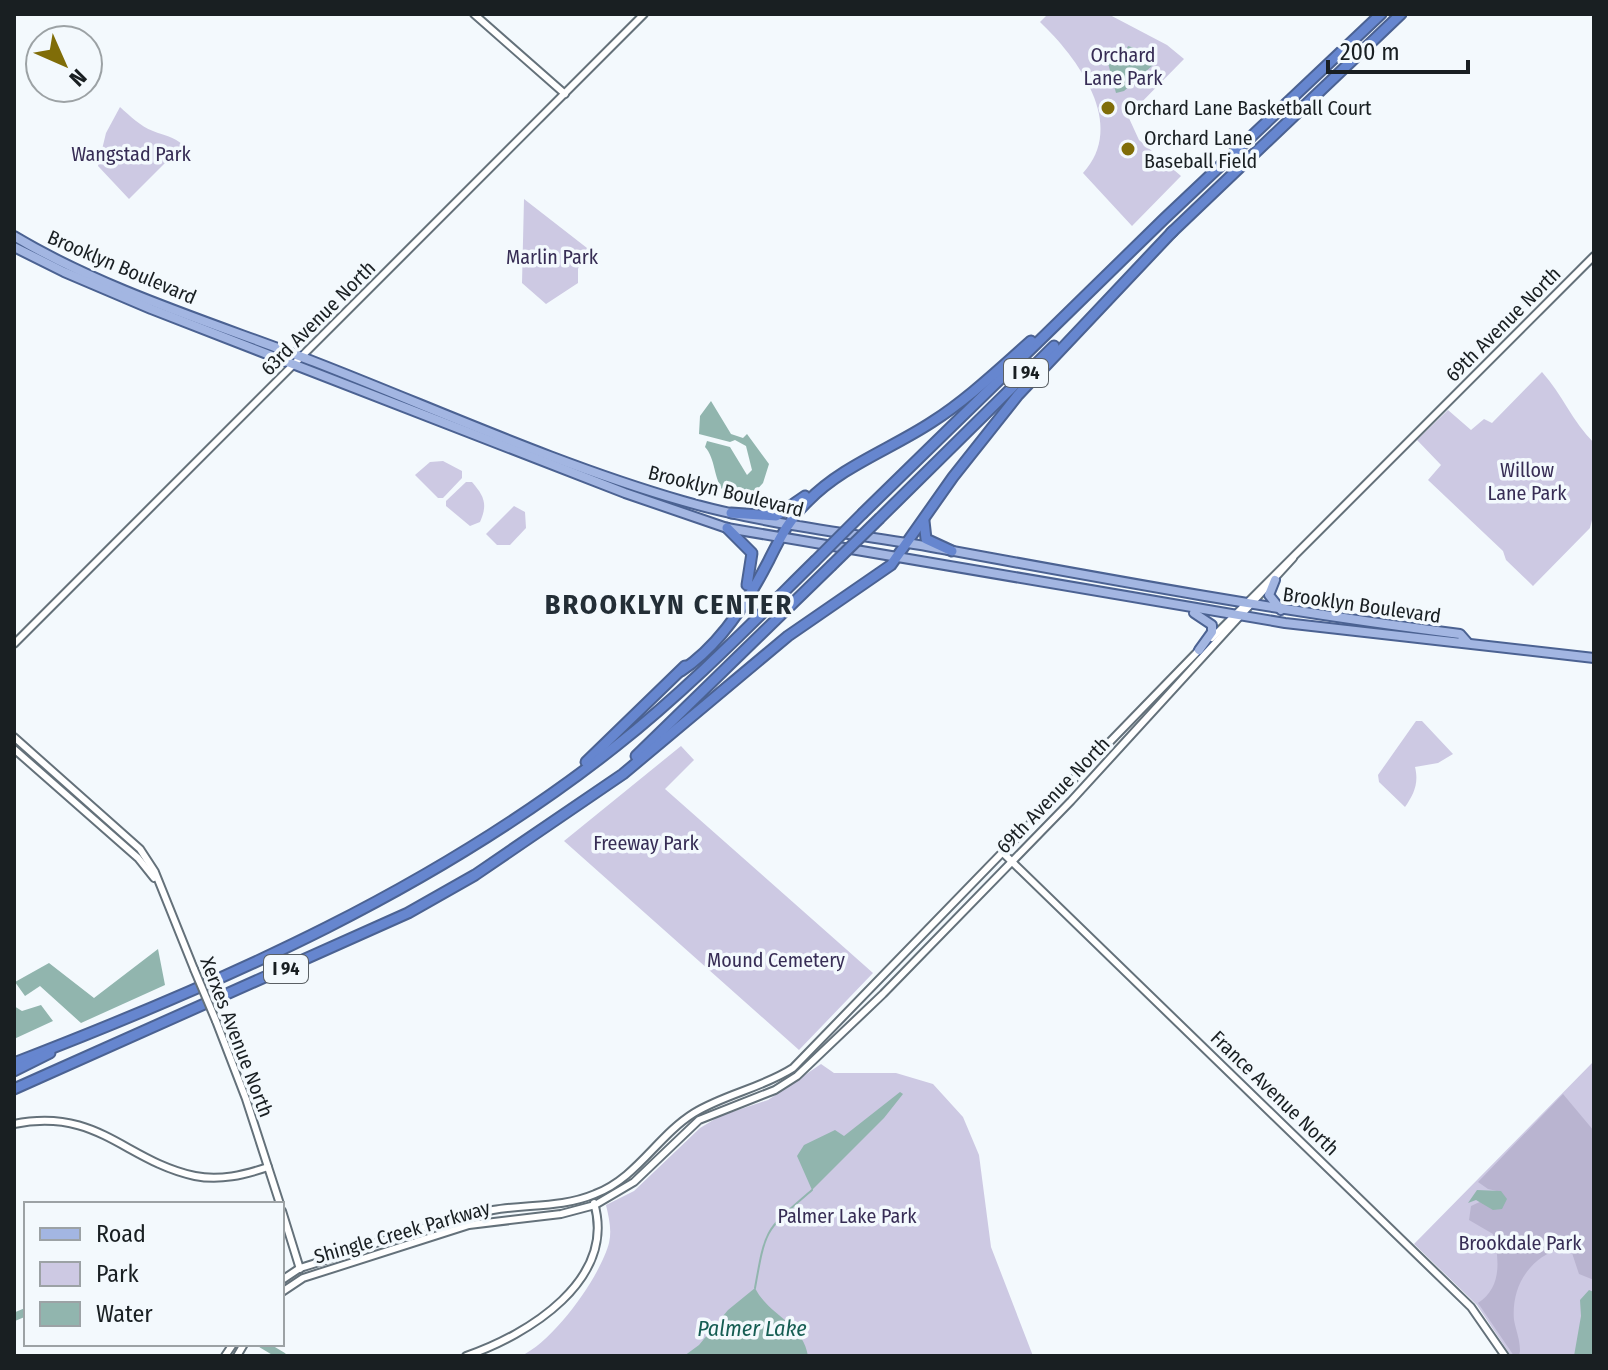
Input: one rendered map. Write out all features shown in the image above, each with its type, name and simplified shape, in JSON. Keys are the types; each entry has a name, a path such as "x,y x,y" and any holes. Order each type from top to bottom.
{"highway":[{"name":"I 94","path":"14,1063 335,926 435,871 542,801 683,690 1054,326 1381,14"},
{"name":"I 94","path":"14,1089 393,921 463,883 546,828 653,742 1173,231 1401,14"},
{"path":"546,828 623,774 788,636 872,580 900,557 926,516 1042,367 1173,231"},
{"path":"542,801 628,725 681,671 718,627 787,525 818,491 948,411 1054,326"},
{"path":"731,513 780,515 821,484 866,460"},
{"path":"926,516 922,529 926,539 952,551"},
{"path":"727,528 751,550 753,561 747,585"},
{"path":"681,671 694,662 727,626 768,561 776,542"},
{"path":"14,1071 66,1043"}],"main road":[{"name":"Brooklyn Boulevard","path":"14,236 91,274 642,489 787,525 909,543 1247,606 1460,634 1467,642"},
{"name":"Brooklyn Boulevard","path":"14,247 64,272 636,497 776,542 900,557 1238,616 1455,645 1467,642 1594,658"},
{"path":"1275,580 1269,595 1281,611"},
{"path":"1171,604 1211,621 1212,632 1199,650"}],"street":[{"path":"474,14 565,94"},
{"name":"63rd Avenue North","path":"14,644 644,14"},
{"name":"69th Avenue North","path":"821,1055 1013,861 1171,693 1299,550 1594,256"},
{"name":"69th Avenue North","path":"1247,606 1275,580 1299,550"},
{"name":"69th Avenue North","path":"814,1048 1199,650 1238,616"},
{"name":"Xerxes Avenue North","path":"14,737 133,840 149,862 216,1021 279,1202"},
{"name":"Xerxes Avenue North","path":"14,749 138,858 158,885"},
{"name":"France Avenue North","path":"1003,853 1471,1307 1505,1356"},
{"name":"Shingle Creek Parkway","path":"284,1279 300,1268 494,1210 557,1205 592,1196 627,1176 675,1126 695,1112 771,1082 814,1048"},
{"name":"Shingle Creek Parkway","path":"284,1291 303,1278 469,1225 561,1214 595,1205 634,1182 699,1120 775,1090 821,1055"},
{"path":"14,1124 42,1120 77,1124 195,1176 235,1176 268,1167"},
{"path":"466,1356 524,1332 563,1298 588,1266 596,1248 599,1226 592,1196"},
{"path":"284,1217 303,1278"}],"green space":[{"name":"Orchard Lane Park","path":"1048,14 1108,14 1167,45 1184,59 1128,116 1139,140 1181,176 1132,226 1083,173 1096,154 1100,134 1099,113 1082,73 1040,22"},
{"name":"Wangstad Park","path":"120,107 144,126 183,145 129,199 98,166 106,133"},
{"name":"Marlin Park","path":"524,199 587,248 578,269 578,283 546,304 522,283"},
{"name":"Willow Lane Park","path":"1542,372 1594,443 1594,512 1590,528 1533,586 1506,560 1503,551 1428,480 1441,465 1417,440 1448,410 1471,430 1484,419 1492,423"},
{"path":"443,461 462,471 462,478 443,498 438,498 415,475 430,462"},
{"path":"466,482 472,482 476,487 484,505 480,522 470,526 446,506 446,501"},
{"path":"514,506 525,512 526,528 510,545 497,545 486,534"},
{"path":"1416,721 1422,721 1453,754 1438,763 1415,767 1415,788 1405,807 1379,782 1378,775"},
{"name":"Mound Cemetery","path":"681,746 694,760 665,789 873,973 799,1050 564,841"},
{"name":"Brookdale Park","path":"1594,1061 1594,1356 1511,1356 1477,1305 1414,1244"},
{"name":"Palmer Lake Park","path":"821,1064 834,1073 896,1073 933,1084 963,1117 979,1155 991,1247 1033,1356 521,1356 561,1323 596,1273 610,1238 606,1205 634,1191 700,1128 720,1116 768,1100"},
{"path":"1563,1094 1594,1131 1594,1280 1579,1274 1572,1253 1562,1248 1532,1266 1519,1285 1516,1296 1514,1320 1520,1351 1519,1356 1514,1356 1478,1303 1492,1289 1497,1271 1497,1252 1493,1234 1469,1220 1471,1206 1501,1192 1488,1189 1478,1182"}],"water":[{"path":"1128,46 1144,51 1153,65 1124,91 1116,93 1108,63 1122,58"},
{"path":"711,401 731,434 743,438 747,434 769,464 763,483 753,494 724,492 720,487 705,447 707,441 730,447 747,475 752,470 746,446 735,440 730,442 699,434 700,416"},
{"path":"158,949 165,985 81,1023 40,986 25,996 15,982 49,963 94,998"},
{"path":"41,1005 53,1021 14,1039 14,1006 22,1011"},
{"path":"900,1092 903,1094 884,1118 812,1190 797,1156 804,1145 835,1130 844,1136"},
{"path":"1477,1190 1501,1191 1507,1199 1502,1209 1493,1210 1476,1200 1468,1203"},
{"name":"Palmer Lake","path":"755,1288 768,1306 800,1335 808,1356 684,1356 699,1345 728,1310"},
{"path":"1589,1290 1594,1292 1594,1356 1574,1356 1581,1316 1580,1300"}],"waterway":[{"path":"755,1288 770,1231 812,1190"},
{"path":"14,1317 24,1313"},
{"path":"265,1346 282,1356"}],"place":[{"name":"Orchard Lane Basketball Court","path":"1108,108"},
{"name":"Orchard Lane Baseball Field","path":"1128,149"}],"district":[{"name":"BROOKLYN CENTER","path":"669,604"}],"park label":[{"name":"Freeway Park","path":"646,843"}]}
